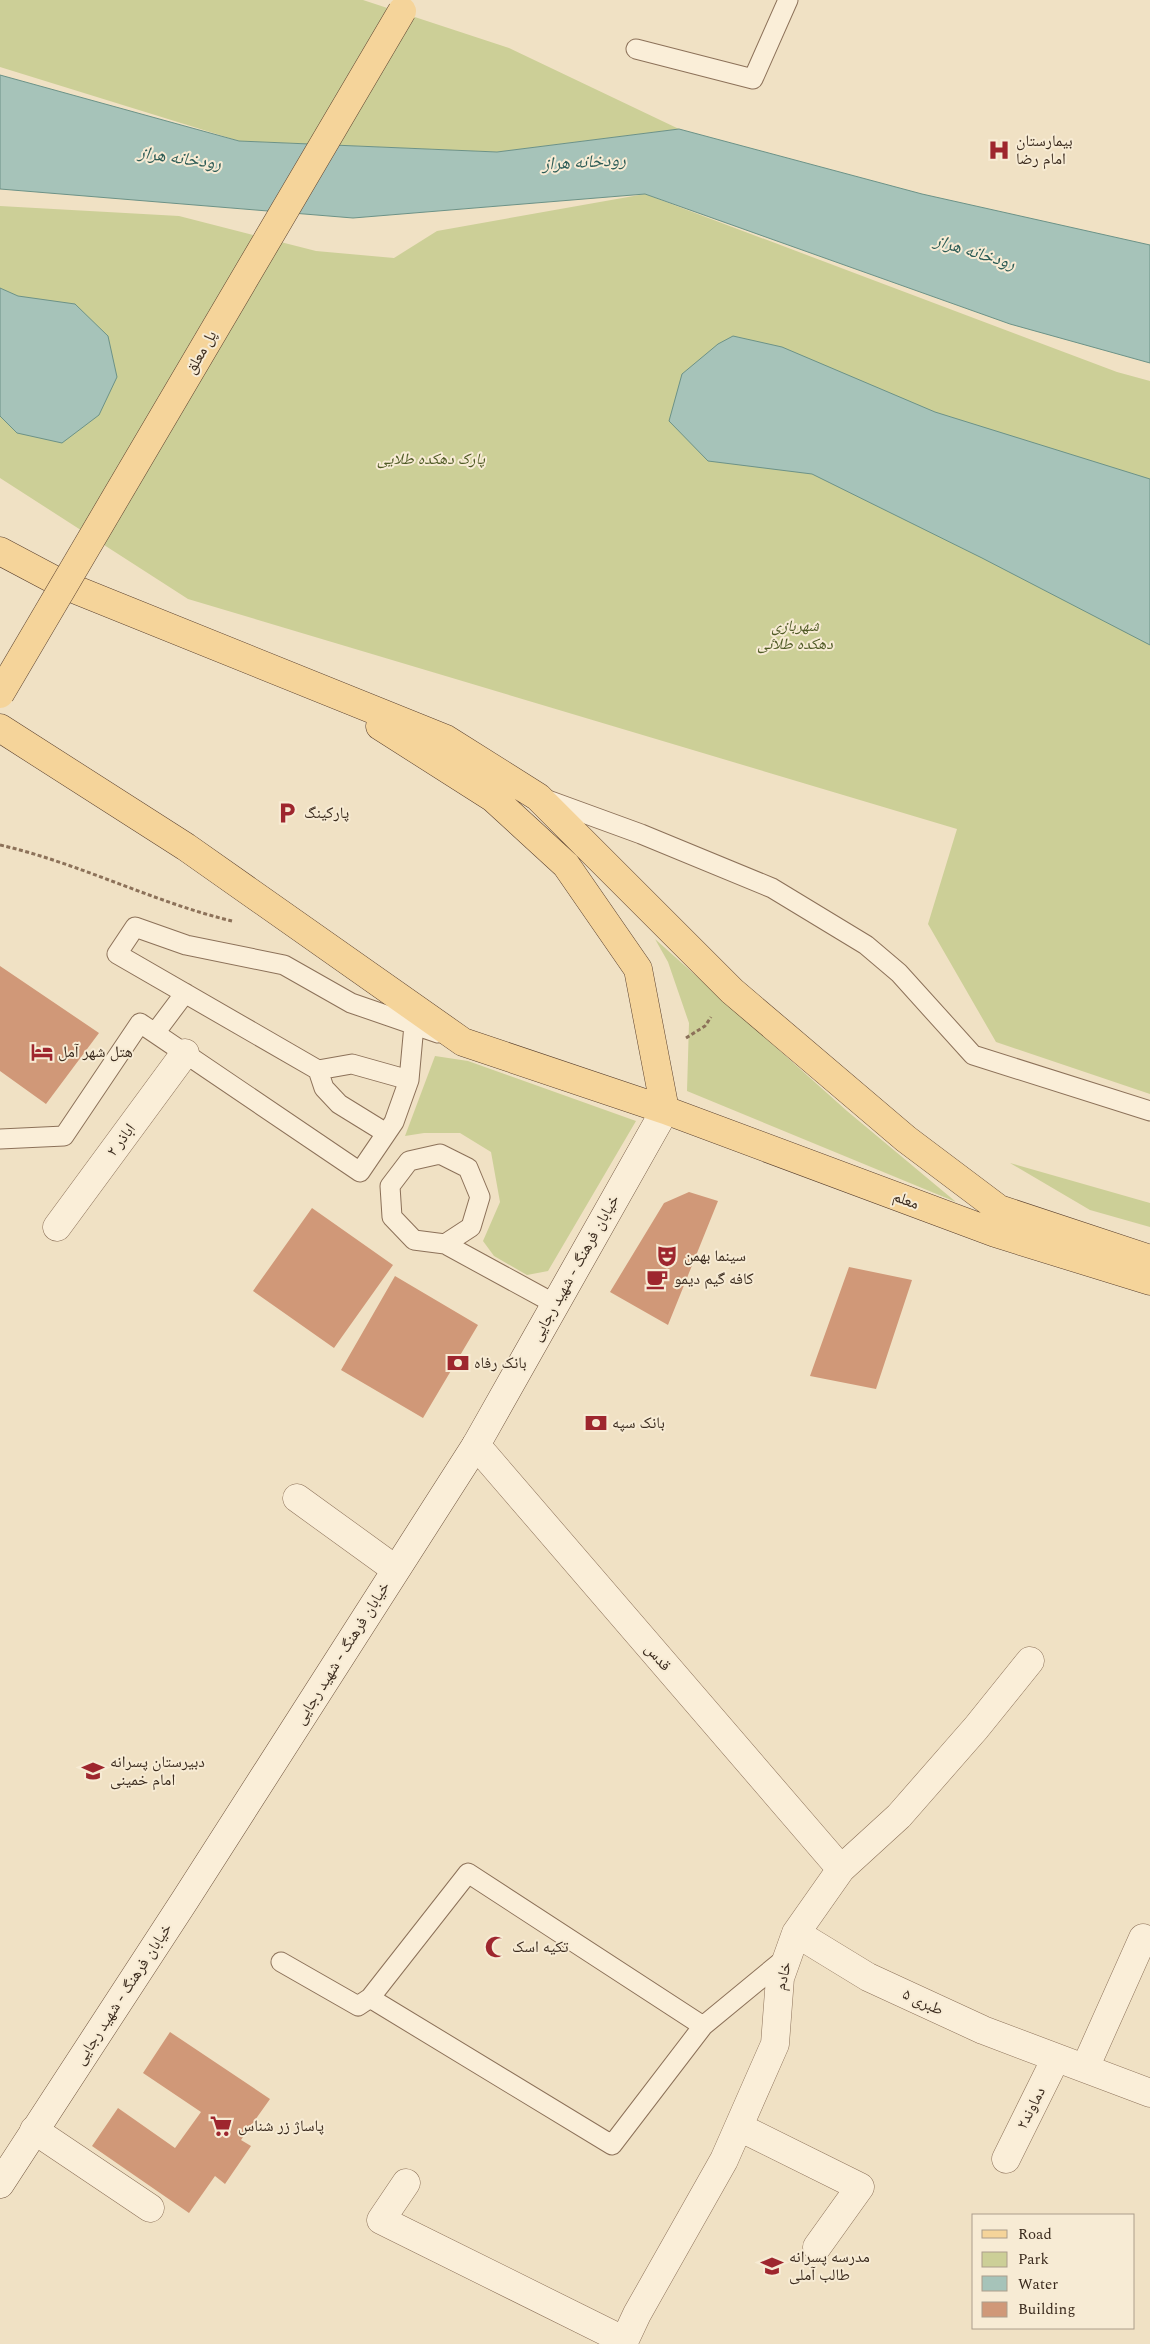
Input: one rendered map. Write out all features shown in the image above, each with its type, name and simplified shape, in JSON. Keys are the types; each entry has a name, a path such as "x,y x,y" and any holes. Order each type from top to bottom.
{"main road":[{"name":"پل معلق","path":"0,694 404,4"},
{"path":"0,551 64,585 446,739 538,797 732,991 906,1139 999,1209 1150,1259"},
{"path":"326,692 493,798 566,865 638,969 665,1110"},
{"name":"معلم","path":"0,728 186,847 463,1042 665,1110 995,1233 1150,1281"}],"street":[{"name":"اباذر ۲","path":"57,1226 186,1053"},
{"name":"خیابان فرهنگ - شهید رجایی","path":"0,2184 185,1900 476,1445 665,1110"},
{"name":"قدس","path":"476,1445 841,1869"},
{"path":"297,1498 396,1569"},
{"name":"خادم","path":"624,2342 637,2314 724,2160 776,2044 780,1978 792,1944 841,1869 899,1816 976,1728 1030,1660"},
{"path":"1085,2068 1142,1938"},
{"name":"طبری ۵","path":"792,1944 868,1976 983,2030 1150,2093"},
{"name":"دماوند۲","path":"1006,2159 1056,2058"},
{"path":"739,2127 860,2187 817,2247"},
{"path":"34,2130 150,2208"},
{"path":"406,2183 381,2220 624,2342"}],"lane":[{"path":"636,49 753,80 788,0"},
{"path":"538,797 641,834 772,888 866,945 899,973 973,1055 1150,1111"},
{"path":"409,1080 352,1064 318,1070 117,954 134,927 186,945 284,965 352,1003 463,1042"},
{"path":"0,1139 64,1136 148,1028 185,993"},
{"path":"148,1028 360,1172 394,1122 409,1080 414,1025"},
{"path":"318,1070 324,1088 339,1104 386,1133"},
{"path":"445,1244 471,1227 480,1197 468,1168 440,1154 409,1161 390,1186 392,1217 414,1240 445,1244 555,1304"},
{"path":"281,1962 358,2006 370,1998 468,1873 703,2026"},
{"path":"370,1998 612,2145 703,2026 792,1944"}],"path":[{"path":"0,845 25,851 119,885 231,921 240,921"},
{"path":"655,1059 705,1026 732,991"}],"green space":[{"path":"0,0 363,0 509,48 679,129 497,152 239,141 0,67"},
{"name":"پارک دهکده طلایی","path":"645,194 1117,372 1150,381 1150,1094 996,1042 928,924 957,829 188,599 0,478 0,206 179,216 316,251 394,258 437,231"},
{"path":"655,939 847,1111 956,1202 687,1091 689,1023 668,962"},
{"path":"435,1056 468,1061 636,1121 548,1271 527,1275 494,1256 483,1241 500,1202 491,1152 460,1133 424,1133 405,1136"},
{"path":"1010,1163 1150,1203 1150,1227 1090,1210"}],"water":[{"name":"رودخانه هراز","path":"0,75 239,141 497,152 679,129 922,194 1150,245 1150,363 1010,324 645,194 353,218 0,189"},
{"path":"0,288 18,296 75,304 108,336 117,377 99,415 62,443 17,433 0,416"},
{"path":"733,336 782,347 935,412 1150,479 1150,645 982,558 812,474 708,461 669,421 682,374 718,344"}],"building":[{"name":"هتل شهر آمل","path":"0,966 99,1033 46,1104 0,1071"},
{"path":"689,1192 718,1201 668,1325 610,1292 664,1203"},
{"path":"312,1208 393,1265 334,1348 253,1291"},
{"path":"849,1267 912,1280 876,1389 810,1376"},
{"path":"395,1276 478,1325 423,1418 341,1370"},
{"name":"پاساژ زر شناس","path":"170,2032 270,2099 241,2140 251,2146 225,2184 215,2176 189,2213 92,2146 118,2108 175,2148 201,2112 143,2073"}],"place":[{"name":"بیمارستان امام رضا","path":"999,150"},
{"name":"پارکینگ","path":"287,813"},
{"name":"هتل شهر آمل","path":"42,1052"},
{"name":"سینما بهمن","path":"667,1256"},
{"name":"کافه گیم دیمو","path":"657,1279"},
{"name":"بانک رفاه","path":"458,1363"},
{"name":"بانک سپه","path":"596,1423"},
{"name":"دبیرستان پسرانه امام خمینی","path":"93,1771"},
{"name":"تکیه اسک","path":"496,1947"},
{"name":"پاساژ زر شناس","path":"221,2126"},
{"name":"مدرسه پسرانه طالب آملی","path":"772,2266"}],"park label":[{"name":"شهربازی دهکده طلائی","path":"795,635"}]}
